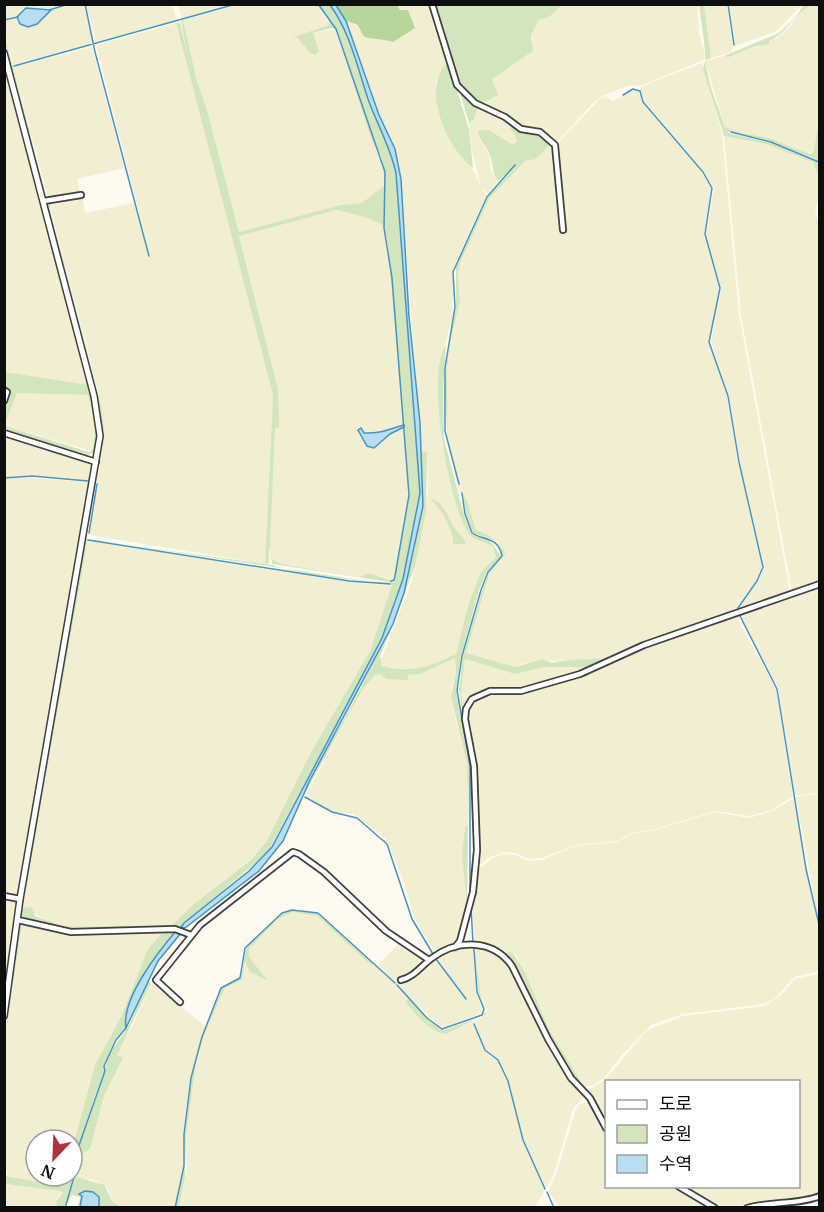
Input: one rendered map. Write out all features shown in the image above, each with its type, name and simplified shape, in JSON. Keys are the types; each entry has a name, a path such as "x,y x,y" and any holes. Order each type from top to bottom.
{"street":[{"path":"432,4 457,85 475,103 505,117 521,129 540,132 555,145 563,230"},
{"path":"4,53 99,416 100,436 20,899 4,1016"},
{"path":"44,201 81,195"},
{"path":"4,390 7,394 4,401"},
{"path":"4,433 96,462"},
{"path":"455,947 460,941 473,892 476,869 474,766 465,719 466,709 472,699 490,691 521,691 580,674 644,645 819,584"},
{"path":"180,1002 156,980 191,935 219,910 289,855 296,852 324,872 386,931 429,960"},
{"path":"4,896 20,899"},
{"path":"18,920 63,931 175,929 191,935"},
{"path":"401,980 409,978 429,960 455,947 486,945 506,958 548,1039 571,1078 590,1098 605,1126"},
{"path":"681,1188 715,1208"},
{"path":"747,1208 761,1203 810,1200 819,1196"}],"shaded area":[{"path":"5,5 64,5 5,19"},
{"path":"84,5 93,43 13,65 4,21 18,18 40,22 51,10"},
{"path":"86,5 172,5 177,20 96,42"},
{"path":"178,5 232,5 182,18"},
{"path":"238,5 317,5 330,25 295,36 315,43 313,33 335,29 384,172 385,185 373,196 362,203 340,205 239,232 207,110 197,81 183,20"},
{"path":"397,5 431,5 449,65 436,81 437,98 486,196 454,266 452,320 444,348 442,444 462,520 468,533 488,542 497,553 494,560 481,572 456,654 433,666 413,669 385,667 380,662 412,581 428,492 427,452 421,451 401,179 389,134 379,115 346,21 356,24 365,36 396,40 411,20 410,14 400,10"},
{"path":"562,5 697,5 699,34 705,55 703,60 643,85 628,86 604,95 592,104 555,144 480,104 487,99 491,79 529,54 533,40 531,36 539,19 548,18"},
{"path":"704,5 727,5 733,47 731,52 711,58"},
{"path":"729,5 802,5 775,32 735,46"},
{"path":"819,5 820,120 814,151 808,153 769,138 741,133 725,127 705,61 724,56 729,57 777,38 790,27 802,8"},
{"path":"176,23 273,395 265,564 89,535 104,428 98,391 50,206 74,199 83,201 85,213 134,203 150,256 96,45"},
{"path":"92,47 124,168 77,179 80,191 48,197 13,67"},
{"path":"702,63 722,134 739,315 790,592 739,609 758,582 764,567 740,461 729,396 711,342 721,288 706,234 714,188 704,171 644,101 640,87"},
{"path":"4,65 88,382 83,384 5,372"},
{"path":"633,90 639,91 642,103 702,172 712,188 704,234 719,288 709,342 727,396 738,462 762,567 757,580 737,609 629,649 609,659 541,661 524,663 516,667 465,653 489,574 504,558 504,550 490,536 476,530 468,512 466,496 460,493 448,446 447,381 449,347 460,301 458,274 461,261 489,199 525,161 536,158 551,143 563,231 559,156 556,145 599,100 605,96 613,101"},
{"path":"478,106 506,120 517,138 517,142 512,144 493,133 478,137 489,154 491,171 498,181 488,194 481,187 472,151 469,123 474,120"},
{"path":"724,136 766,144 813,162 819,176 819,198 815,211 820,227 819,583 792,592 741,315"},
{"path":"336,210 368,218 383,226 391,268 404,425 388,432 361,433 364,441 385,441 389,434 404,427 408,495 394,580 368,573 359,577 281,564 272,559 270,551 278,403 271,361 239,235"},
{"path":"16,393 88,395 95,422 92,451 5,426"},
{"path":"4,436 87,461 92,466 18,898 4,895 5,479 22,477 88,482 30,475 5,478"},
{"path":"88,541 348,582 392,586 370,651 310,754 266,842 251,860 194,904 172,925 65,927 53,924 23,907"},
{"path":"819,585 819,794 795,795 778,688 742,623 739,611"},
{"path":"737,612 740,624 776,689 793,796 772,810 749,816 715,811 652,830 633,832 617,841 576,845 542,858 528,859 516,853 504,852 488,858 477,867 475,797 466,725 466,710 471,701 484,693 512,692 581,674"},
{"path":"455,658 456,672 451,689 454,712 467,764 468,825 465,827 463,848 467,904 458,941 436,953 415,920 404,882 386,839 353,814 332,812 306,795 363,689 376,674 408,679 408,675 420,674"},
{"path":"465,659 515,674 545,667 593,667 521,689 487,690 474,696 464,710 461,692"},
{"path":"819,795 819,925 796,797"},
{"path":"794,798 819,933 819,971 794,977 775,998 765,1004 683,1014 651,1025 620,1057 604,1078 593,1085 584,1087 549,1029 516,954 503,953 486,944 475,944 472,901 477,870 495,857 504,854 515,855 528,861 542,860 576,846 617,842 633,833 652,831 715,812 749,818 773,811"},
{"path":"5,898 18,901 5,998"},
{"path":"292,912 317,916 395,983 378,965 398,944 418,952 429,963 435,959 465,1000 437,957 452,949 473,946 476,992 482,1009 480,1014 445,1027 439,1026 397,986 409,998 405,1002 411,1010 442,1034 482,1018 487,1010 480,992 475,946 494,949 512,967 585,1095 573,1109 554,1173 546,1189 523,1140 509,1081 499,1060 486,1049 474,1024 485,1050 498,1061 507,1081 522,1140 545,1190 535,1207 179,1208 187,1168 186,1136 193,1077 204,1035 225,988 243,979 246,961 250,972 265,980 249,957 249,949 277,920"},
{"path":"22,924 79,935 163,932 152,945 122,1015 95,1065 78,1128 24,1128 24,1179 6,1176 8,1173 5,1169 5,1039"},
{"path":"819,974 819,1195 810,1199 723,1207 686,1188 800,1188 800,1080 605,1080 646,1031 683,1016 765,1006 781,995 795,979"},
{"path":"151,983 205,1026 190,1078 183,1134 184,1166 175,1207 122,1207 113,1202 108,1189 94,1180 84,1179 84,1152 90,1149 104,1096 122,1059 117,1055 120,1044 132,1027"},
{"path":"605,1080 605,1121 589,1090"},
{"path":"587,1102 591,1104 605,1128 605,1188 677,1188 712,1207 560,1207 548,1192 557,1172 576,1109 580,1104"},
{"path":"4,1184 63,1192 56,1200 57,1207 5,1207"}],"green space":[{"path":"318,5 330,5 343,26 396,173 420,493 403,579 382,638 268,852 181,927 67,930 25,919 20,914 85,539 88,539 23,907 32,908 35,916 65,927 172,925 194,904 251,860 266,842 310,754 370,651 392,585 365,581 390,582 272,564 269,545 269,563 265,564 273,395 176,23 180,22 187,54 181,21 183,20 197,81 207,110 239,232 340,205 362,203 385,185 382,158 372,141 336,29 313,33 319,51 316,55 310,53 298,38 293,37 329,25 328,20 334,27","holes":["336,210 368,218 384,226 388,246 409,495 394,581 368,573 359,577 281,564 272,559 270,551 275,429 279,427 278,389 239,236"]},
{"path":"336,5 397,5 400,10 408,10 415,28 393,42 366,37 356,24 346,21"},
{"path":"432,5 562,5 548,18 539,19 531,36 533,51 492,79 498,95 480,104 458,84"},
{"path":"699,5 704,5 711,58 705,60 704,43"},
{"path":"804,5 814,5 802,11 783,32 769,41 769,44 756,46 729,57 724,56 779,33 795,18"},
{"path":"4,32 46,196 80,191 81,193 44,199 5,48"},
{"path":"705,61 710,85 725,127 741,133 769,138 810,154 814,151 819,120 818,160 771,141 731,131 728,133 771,143 818,162 819,176 813,162 766,144 724,136 703,69"},
{"path":"445,65 449,65 469,129 473,168 455,148 441,120 436,90 439,76"},
{"path":"459,89 478,106 474,120 469,123"},
{"path":"509,123 521,133 538,133 551,143 536,159 525,161 489,199 461,261 458,274 460,301 449,347 448,446 445,388 448,346 456,307 456,266 488,197 516,166 498,181 494,174 491,157 480,139 478,130 488,130 512,144 517,142 517,139"},
{"path":"82,197 83,201 74,199 51,204 50,209 101,405 104,428 96,483 102,431 100,415 46,206 49,201"},
{"path":"446,345 443,388 444,439 471,534 488,538 501,556 487,571 479,590 461,656 456,690 469,766 467,904 462,855 465,827 468,825 467,764 451,696 456,672 455,658 420,674 408,675 408,680 387,679 380,674 375,675 363,689 304,795 323,754 364,682 393,619 404,588 419,523 422,488 421,451 427,452 426,512 415,566 380,657 382,666 402,669 420,668 456,654 469,603 481,572 496,557 493,547 469,535 453,493 442,438 439,409 440,360"},
{"path":"5,372 83,384 88,382 98,434 96,452 87,455 5,431 5,426 89,452 93,449 95,422 88,395 17,393 5,424 5,409 10,391 5,388"},
{"path":"463,493 476,530 490,536 495,541 473,533 466,514"},
{"path":"430,498 439,503 466,544 453,544 446,520"},
{"path":"122,544 272,565 283,569"},
{"path":"498,544 504,550 505,555 489,574 466,653 515,667 543,659 552,663 609,659 593,667 545,667 515,674 465,659 461,692 472,760 476,826 473,826 471,766 459,690 463,656 482,591 489,572 503,556"},
{"path":"292,910 318,914 373,964 371,965 317,916 292,912 277,920 249,949 249,957 268,981 250,972 245,962 243,979 225,988 204,1035 196,1062 186,1136 185,1177 179,1207 175,1207 185,1166 184,1134 191,1078 202,1037 221,988 241,978 246,948 282,914"},
{"path":"23,922 66,932 22,924 5,1039 19,924"},
{"path":"176,931 142,976 129,1003 126,1027 115,1040 104,1066 105,1071 84,1133 84,1128 78,1128 95,1065 122,1015 148,949 163,932 79,935 69,933"},
{"path":"475,946 480,992 485,1009 478,991"},
{"path":"512,952 525,972 549,1029 584,1087 572,1078 562,1064 523,983 503,953"},
{"path":"147,980 151,983 117,1055 123,1058 104,1096 90,1149 84,1152 84,1132 106,1071 107,1060 134,1014"},
{"path":"409,998 427,1019 444,1030 479,1017 446,1034 440,1033 418,1017 405,1002"},
{"path":"5,1176 24,1179 24,1186 5,1184"},
{"path":"84,1179 104,1185 113,1202 122,1207 78,1207 80,1197 72,1195 65,1208 71,1188 84,1188"},
{"path":"36,1188 70,1188 64,1207 57,1207 56,1201 63,1193"}],"water":[{"path":"330,5 336,5 346,21 379,115 395,149 401,179 409,316 420,423 423,506 404,593 393,624 310,780 283,841 259,871 185,928 181,927 184,923 249,871 272,847 382,638 403,579 420,493 396,173 348,38"},
{"path":"26,8 51,10 37,24 28,27 20,24 17,17"},
{"path":"404,425 374,448 367,446 358,430 361,428 364,433 375,433"},
{"path":"176,931 181,933 158,961 126,1028 126,1016 135,990 151,963"},
{"path":"85,1191 93,1192 99,1197 99,1207 80,1207 82,1196 79,1194"}],"waterway":[{"path":"49,10 69,4"},
{"path":"85,4 95,52 149,256"},
{"path":"14,66 236,4"},
{"path":"318,4 336,29 385,172 384,228 392,278 409,495 395,576 391,581"},
{"path":"728,4 734,45"},
{"path":"4,20 18,17"},
{"path":"623,95 633,89 640,91 643,102 703,172 712,188 705,234 720,288 709,342 728,396 739,462 763,567 757,581 738,608"},
{"path":"731,132 771,142 819,162"},
{"path":"820,138 820,163"},
{"path":"459,484 445,431 445,368 455,307 453,272 487,197 515,165"},
{"path":"820,213 820,219"},
{"path":"4,478 32,476 88,481"},
{"path":"89,533 97,484"},
{"path":"462,493 465,514 472,533 494,542 502,556 488,572 481,590 462,656 457,690 470,766 470,895"},
{"path":"88,540 349,581 390,584"},
{"path":"739,614 777,689 806,869 820,929"},
{"path":"305,797 332,812 357,818 387,844 412,919 433,954"},
{"path":"471,907 473,943"},
{"path":"175,1208 184,1166 184,1134 191,1078 202,1037 221,988 240,978 245,948 282,913 292,910 318,913 395,983"},
{"path":"397,985 427,1018 442,1029 482,1015 484,1009 477,992 474,949"},
{"path":"436,959 466,999"},
{"path":"474,1024 485,1050 498,1060 508,1081 523,1140 545,1189"},
{"path":"65,1208 74,1177 76,1154 105,1071 104,1066 116,1040 126,1028"},
{"path":"547,1192 554,1208"}]}
